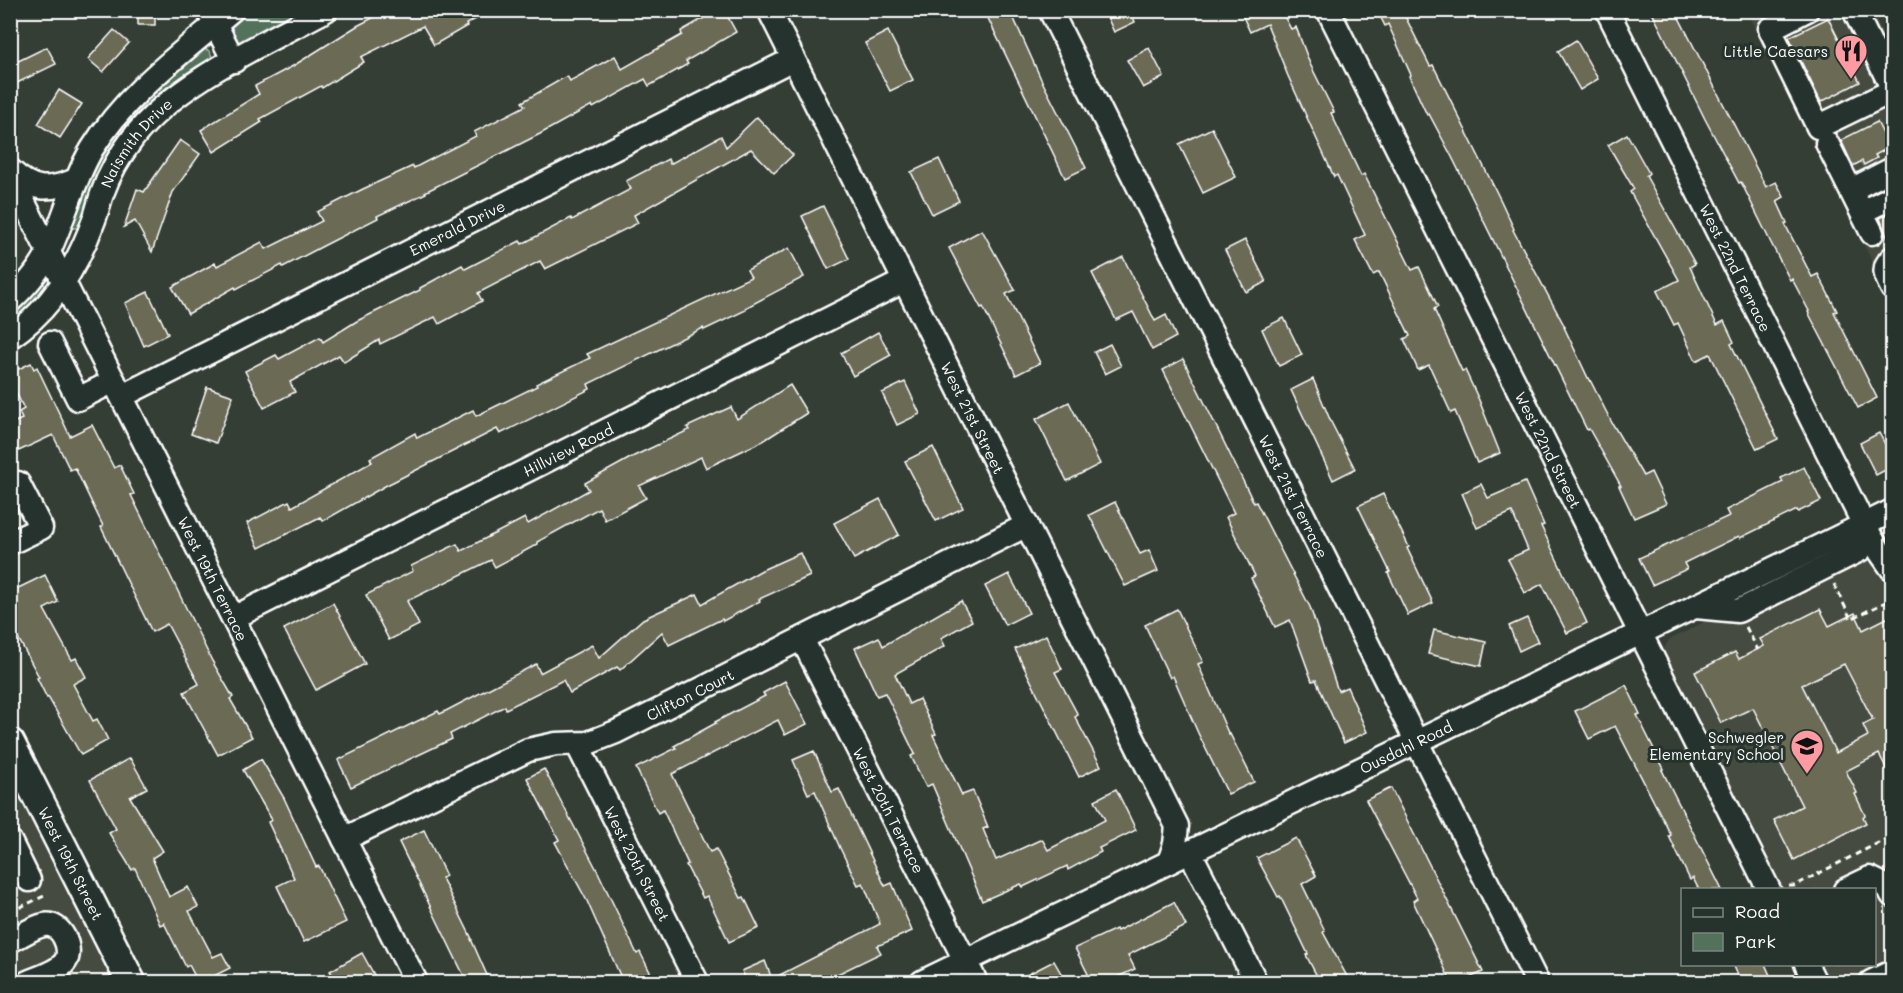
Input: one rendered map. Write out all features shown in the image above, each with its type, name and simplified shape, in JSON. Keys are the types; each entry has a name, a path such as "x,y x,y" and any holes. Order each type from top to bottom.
{"main road":[{"name":"West 19th Street","path":"10,743 19,783 131,982"}],"street":[{"name":"Naismith Drive","path":"10,337 42,311 64,282 81,252 111,174 133,138 163,106 191,85 326,10"},
{"name":"West 21st Street","path":"769,10 1177,826"},
{"name":"West 21st Terrace","path":"1050,10 1537,982"},
{"name":"West 22nd Street","path":"1328,10 1640,633 1779,888"},
{"name":"West 22nd Terrace","path":"1607,10 1864,525 1880,552 1893,568"},
{"path":"1807,10 1770,29 1818,128 1893,89 1854,10"},
{"name":"Naismith Drive","path":"10,302 28,284 49,252 76,180 92,149 111,121 130,99 219,15"},
{"path":"219,15 234,61"},
{"name":"Emerald Drive","path":"50,344 78,399 118,388 793,59"},
{"path":"1827,143 1872,233"},
{"path":"1851,190 1893,170"},
{"path":"10,173 30,186 50,189 76,180"},
{"name":"West 19th Terrace","path":"10,173 416,982"},
{"path":"1862,212 1893,197"},
{"path":"1893,258 1886,264 1885,270 1893,288"},
{"name":"Hillview Road","path":"233,618 904,281"},
{"path":"10,487 18,483 40,528 10,543"},
{"name":"Ousdahl Road","path":"922,982 1893,511"},
{"name":"Clifton Court","path":"344,839 528,750 548,745 577,744 616,732 1027,525"},
{"name":"West 20th Terrace","path":"802,639 976,982"},
{"name":"West 20th Street","path":"577,744 697,982"},
{"path":"1169,862 1175,844 1177,826 1199,838 1217,839"},
{"path":"10,841 37,888"},
{"path":"1190,852 1256,982"},
{"path":"1849,888 1870,878 1888,887 1893,895"},
{"path":"10,941 51,924 58,929 69,950 65,962 60,967 28,982"},
{"path":"1807,966 1815,982"},
{"path":"1871,982 1893,972"}],"path":[{"path":"1830,578 1851,619 1893,599"},
{"path":"1743,620 1758,650"},
{"path":"1779,888 1794,886 1893,836"},
{"path":"10,912 37,888"}],"shaded area":[{"path":"1747,11 1871,11 1892,54 1892,301"},
{"name":"Schwegler Elementary School","path":"1892,522 1892,982 1826,982 1818,966 1876,966 1876,888 1780,888 1663,655 1669,640 1710,619 1735,599"},
{"path":"11,782 112,982 11,982"}],"green space":[{"path":"246,11 310,11 240,43 231,31 237,18"},
{"path":"200,50 210,51 213,61 160,98 80,228 73,228 71,224 84,181 117,124"},
{"path":"43,283 49,289 11,328 11,312"}],"building":[{"path":"138,10 155,10 155,25 138,25"},
{"path":"388,10 494,10 466,24 467,26 434,45 423,26 361,57 364,62 322,88 321,86 260,119 262,122 214,152 201,130 259,94 255,86"},
{"path":"718,10 724,10 736,32 686,61 688,64 649,86 645,79 593,108 592,105 283,267 282,265 236,289 235,287 188,314 172,287 215,263 217,266 262,242 266,249 322,221 317,212 413,166 414,168 476,136 474,132 525,106 522,102 567,76 570,81 615,56 622,69 682,35 681,31"},
{"path":"984,10 1010,10 1041,79 1086,168 1065,178"},
{"path":"1104,10 1130,10 1135,22 1114,32"},
{"path":"1240,10 1295,10 1284,16 1291,29 1296,27 1310,64 1334,112 1331,113 1361,176 1364,174 1412,270 1419,267 1438,307 1434,309 1462,371 1465,370 1479,400 1500,453 1477,463 1455,411 1451,413 1429,365 1418,370 1404,339 1410,336 1379,272 1373,275 1355,240 1365,235 1337,175 1334,177 1267,24 1250,32"},
{"path":"1377,10 1416,10 1405,16 1430,66 1433,65 1501,201 1513,230 1565,327 1612,423 1643,476 1651,472 1666,504 1634,518 1619,486 1621,486 1589,429 1587,430 1452,157 1429,114 1427,115 1388,24 1385,26"},
{"path":"1651,10 1675,10 1766,187 1776,182 1784,197 1777,201 1787,223 1785,224 1812,277 1818,274 1837,311 1834,312 1877,398 1858,408 1741,182 1739,183 1705,119"},
{"path":"1828,18 1860,82 1821,102 1789,37"},
{"path":"114,30 129,43 103,72 88,59"},
{"path":"888,31 913,80 890,91 865,43"},
{"path":"1576,40 1598,79 1580,90 1558,51"},
{"path":"47,47 56,64 15,84 10,74 10,65"},
{"path":"1149,48 1164,77 1143,88 1127,60"},
{"path":"59,90 82,104 60,138 38,124"},
{"path":"757,117 793,155 774,173 751,149 634,215 638,223 545,269 540,261 478,293 482,301 439,324 435,317 380,344 379,340 344,362 339,355 290,382 295,392 264,408 245,371 276,355 279,359 320,337 323,342 357,321 420,290 462,265 465,269 520,241 522,244 571,218 572,220 631,189 626,181 668,159 670,164 721,136 726,147"},
{"path":"1877,122 1890,147 1875,155 1877,158 1864,165 1862,161 1853,166 1841,140"},
{"path":"1212,128 1236,177 1203,193 1179,144"},
{"path":"1627,134 1649,173 1646,176 1695,264 1690,267 1717,325 1724,321 1734,342 1731,344 1778,439 1757,449 1710,354 1696,361 1678,323 1674,325 1657,291 1679,280 1630,192 1634,189 1608,145"},
{"path":"180,140 200,154 173,192 152,252 135,221 124,227 137,189 144,192"},
{"path":"939,159 959,201 932,214 911,172"},
{"path":"823,206 849,259 828,269 802,216"},
{"path":"1893,212 1893,245 1890,245 1880,218"},
{"path":"982,230 1015,290 1006,294 1040,363 1016,375 983,307 981,308 949,248"},
{"path":"1245,240 1266,282 1246,292 1225,250"},
{"path":"789,248 804,277 745,308 746,310 704,330 703,328 588,384 590,389 500,434 497,429 385,486 323,521 320,517 259,548 247,523 289,501 292,507 372,462 370,458 415,433 417,438 473,410 476,416 537,386 536,384 590,358 587,354 751,277 747,270"},
{"path":"1123,257 1155,321 1166,315 1176,337 1152,350 1133,312 1116,320 1092,273"},
{"path":"148,292 168,334 144,346 125,303"},
{"path":"1284,318 1302,355 1279,366 1262,329"},
{"path":"878,332 891,355 853,376 841,353"},
{"path":"1110,344 1121,366 1105,374 1094,352"},
{"path":"1183,359 1254,503 1256,502 1310,607 1338,691 1347,687 1367,732 1344,743 1316,680 1312,681 1290,620 1275,627 1251,578 1255,576 1226,517 1234,513 1163,370"},
{"path":"31,363 34,369 37,367 70,436 92,425 114,468 120,465 134,494 131,495 212,661 233,697 230,699 252,737 218,755 184,692 199,684 167,624 152,632 75,468 70,470 53,435 10,455 10,424 22,419 19,412 24,409 10,380 10,373"},
{"path":"1313,379 1331,422 1355,469 1333,480 1291,390"},
{"path":"905,382 920,414 897,425 882,393"},
{"path":"790,385 807,413 763,441 706,468 701,457 639,486 646,498 605,520 599,508 495,567 491,560 407,601 419,625 389,640 366,595 413,571 411,566 457,544 461,551 525,518 528,524 589,490 585,483 634,456 689,430 687,427 731,407 737,419"},
{"path":"207,387 233,396 216,443 191,434"},
{"path":"1069,402 1100,464 1067,481 1036,419"},
{"path":"1879,433 1893,459 1893,466 1876,475 1860,443"},
{"path":"933,447 963,508 936,521 905,461"},
{"path":"1804,467 1821,501 1740,538 1739,536 1684,563 1687,569 1652,585 1639,558 1729,516 1726,510 1783,482 1781,478"},
{"path":"1525,482 1544,525 1541,526 1587,623 1567,633 1542,584 1525,593 1508,559 1528,550 1512,512 1477,528 1462,493 1481,484 1488,498"},
{"path":"1383,494 1433,603 1408,615 1358,506"},
{"path":"880,499 899,535 854,559 834,523"},
{"path":"1115,502 1140,554 1149,550 1158,571 1125,586 1089,515"},
{"path":"800,553 810,576 759,599 760,601 723,621 722,619 669,645 662,632 620,670 617,667 570,693 563,680 506,709 505,706 450,734 452,739 351,787 338,760 438,711 440,714 536,664 540,673 592,645 599,658 643,619 697,594 702,604 762,570"},
{"path":"1009,574 1029,613 1005,625 985,586"},
{"path":"45,575 58,602 44,609 72,660 76,658 86,677 73,684 93,721 97,719 108,740 81,755 47,698 37,678 39,677 10,623 10,592"},
{"path":"961,601 972,621 941,638 945,646 895,674 909,704 919,699 936,734 933,735 962,795 973,791 988,827 983,829 996,860 1042,839 1048,850 1105,820 1095,800 1116,789 1136,830 1099,848 1101,852 1068,870 1067,866 1023,887 1021,884 982,901 932,784 926,787 911,756 915,754 885,693 877,696 855,648 879,637 883,646"},
{"path":"333,603 365,664 316,690 284,629"},
{"path":"1177,609 1203,662 1198,664 1229,735 1254,782 1228,794 1173,676 1170,678 1145,625"},
{"path":"1820,609 1829,626 1855,613 1863,630 1893,615 1893,781 1879,754 1846,771 1857,793 1855,794 1865,815 1863,817 1866,823 1794,860 1774,820 1802,806 1753,708 1721,723 1695,672 1735,652 1739,659 1764,646 1760,639","holes":["1844,664 1873,720 1863,725 1868,736 1836,753 1802,685"]},
{"path":"1527,618 1538,642 1519,651 1509,626"},
{"path":"1434,630 1486,642 1481,666 1428,654"},
{"path":"1046,635 1062,669 1055,672 1078,715 1075,717 1101,766 1079,777 1015,649"},
{"path":"785,681 807,724 785,735 778,720 672,774 710,852 716,849 759,928 729,942 707,896 703,898 686,865 688,864 663,810 658,813 636,768 676,748 674,746 765,696 763,693"},
{"path":"1626,685 1640,714 1637,715 1664,769 1662,770 1721,888 1698,888 1693,878 1690,880 1669,836 1671,835 1615,726 1589,739 1575,711"},
{"path":"814,751 832,792 839,789 885,886 892,883 912,931 877,946 881,953 821,982 747,982 742,971 765,961 772,979 880,924 863,883 858,885 815,791 808,794 793,760"},
{"path":"130,758 147,788 130,797 163,851 152,858 169,897 188,887 198,907 189,911 213,957 222,953 230,968 202,982 198,982 189,965 186,967 164,923 160,925 135,868 132,870 109,833 116,829 90,780"},
{"path":"261,759 284,798 316,867 319,866 346,922 304,942 277,886 294,878 268,822 272,820 243,770"},
{"path":"544,769 598,872 637,954 640,952 655,982 623,982 587,901 555,842 559,840 527,778"},
{"path":"1391,788 1483,972 1460,982 1451,982 1413,901 1417,898 1366,800"},
{"path":"424,830 446,876 442,878 490,982 467,982 399,842"},
{"path":"1296,838 1316,876 1302,884 1325,931 1323,932 1350,982 1320,982 1280,896 1278,897 1257,858"},
{"path":"1174,902 1186,926 1128,955 1135,969 1107,982 1092,982 1075,948 1116,929 1117,931"},
{"path":"362,953 378,982 337,982 330,971"},
{"path":"1054,961 1066,982 1013,982"},
{"path":"1734,966 1766,966 1773,982 1741,982"}],"place":[{"name":"Little Caesars","path":"1851,80"},
{"name":"Schwegler Elementary School","path":"1807,775"}]}
